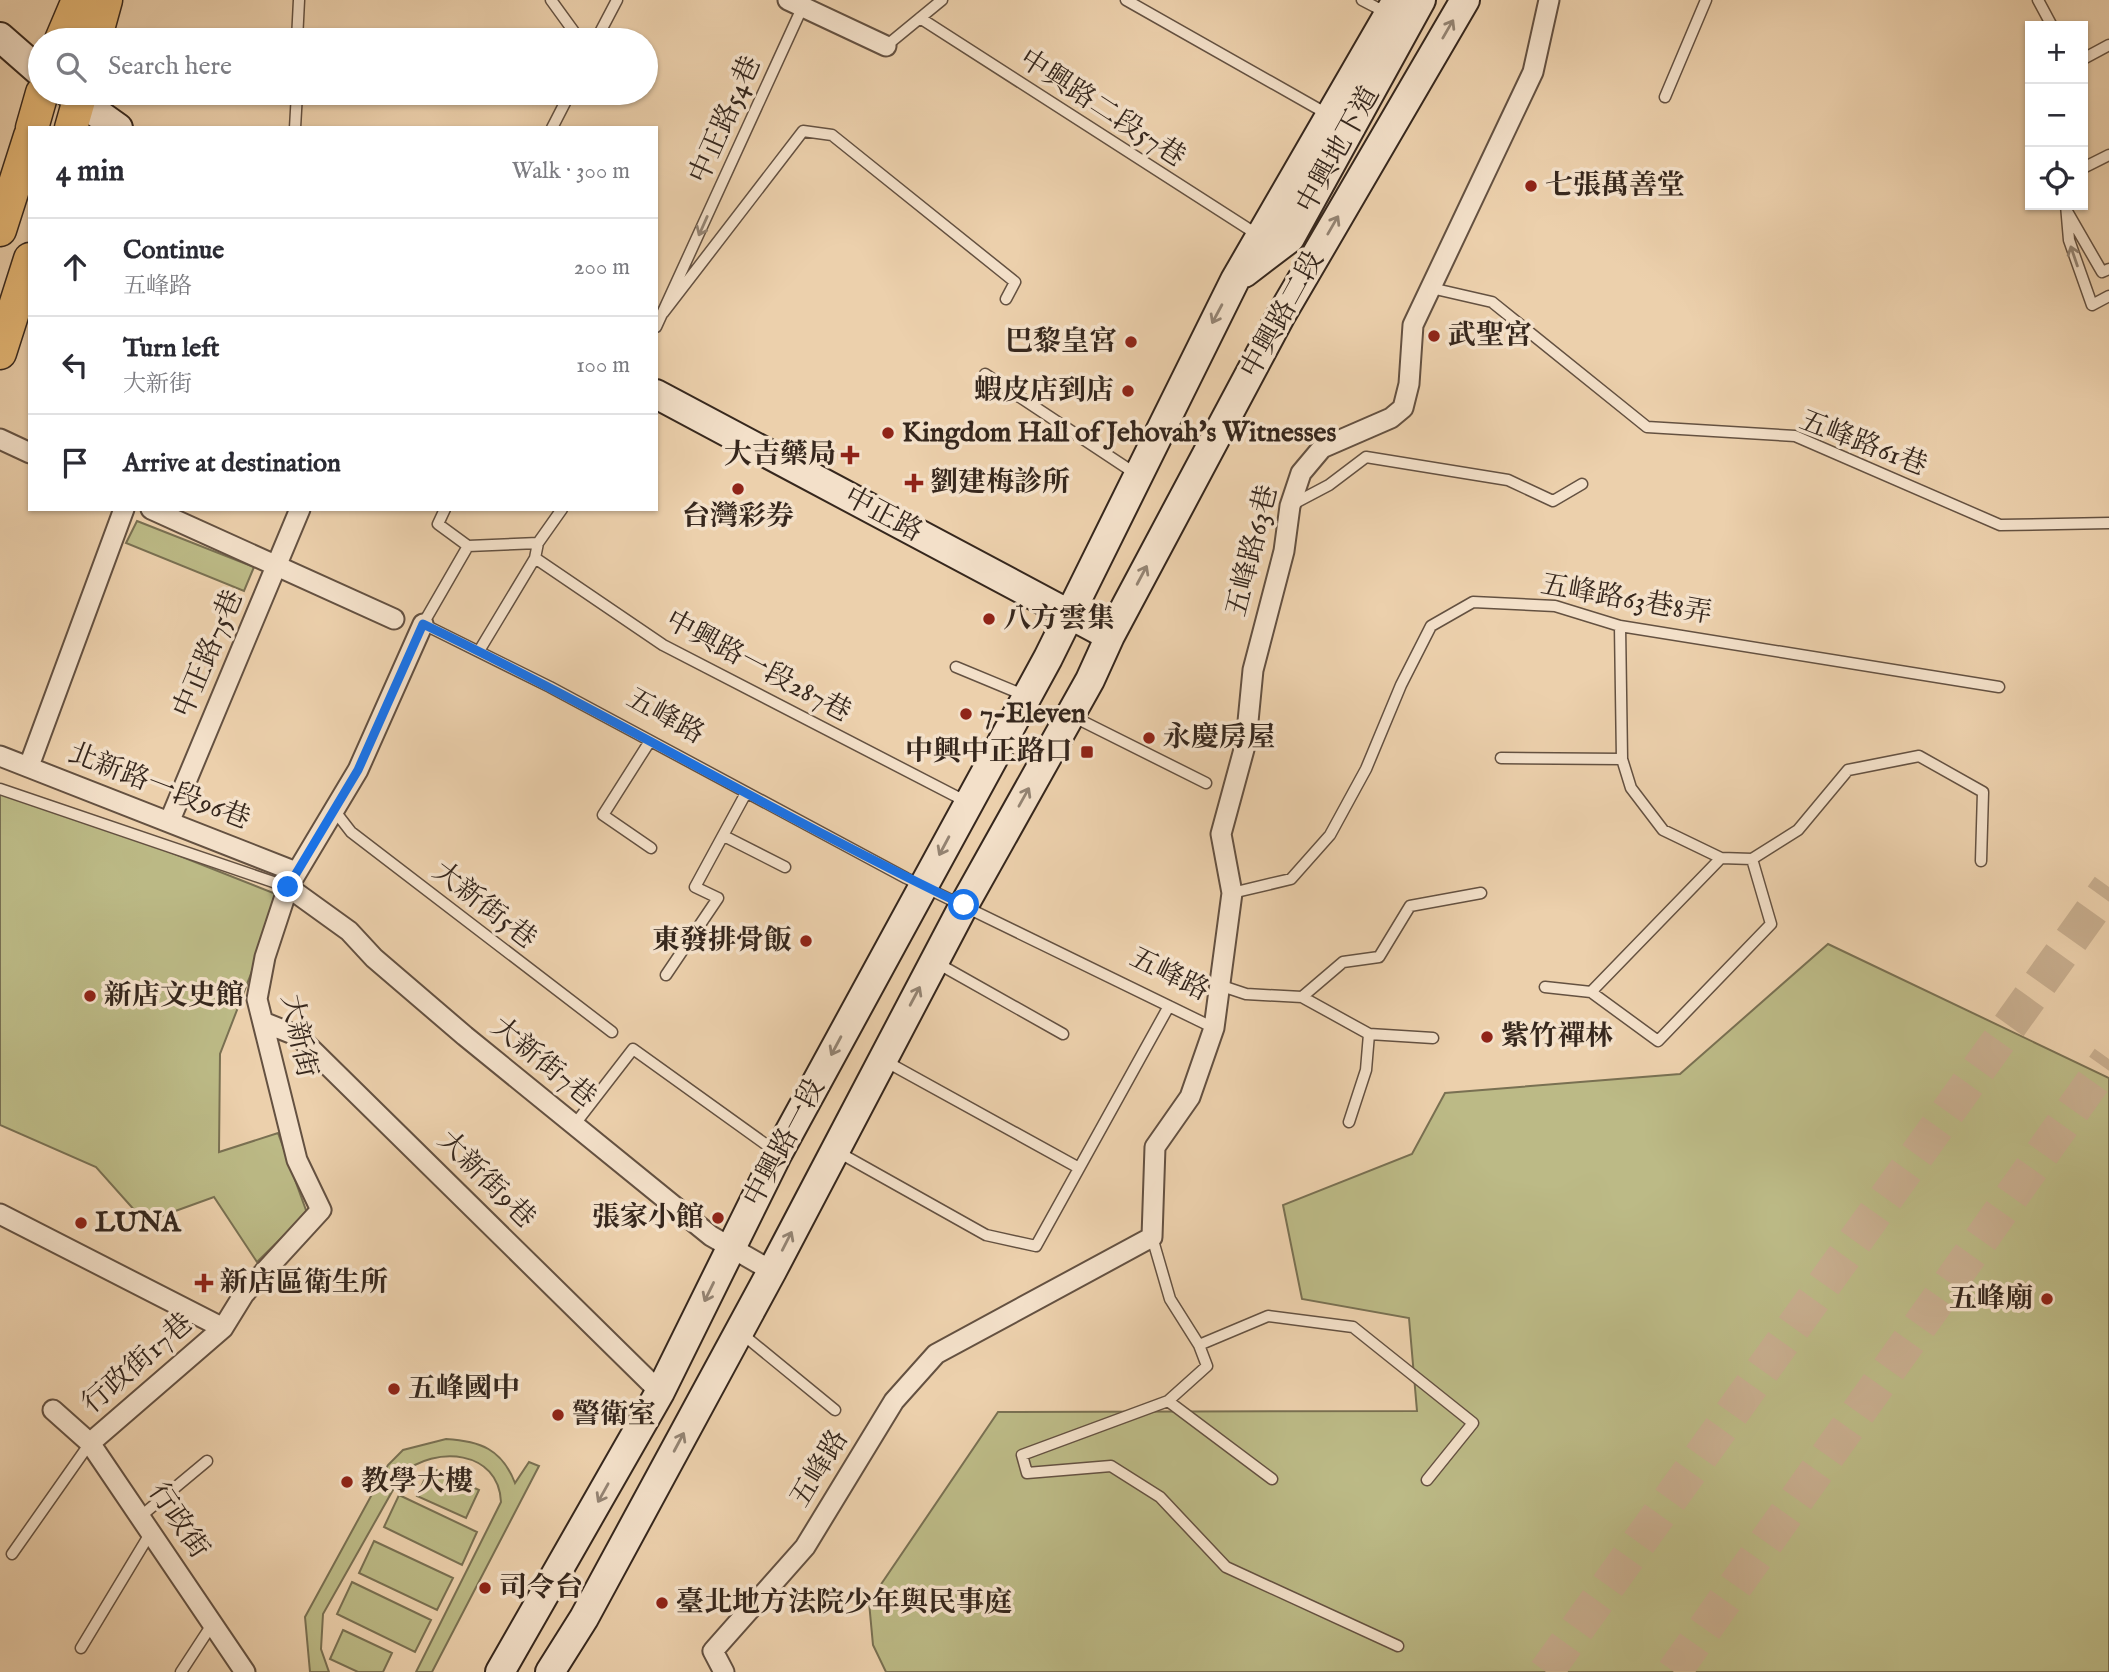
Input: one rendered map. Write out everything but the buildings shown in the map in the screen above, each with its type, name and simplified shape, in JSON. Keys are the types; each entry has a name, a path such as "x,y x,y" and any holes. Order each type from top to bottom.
{"main road":[{"path":"66,28 78,0"},
{"path":"98,28 106,0"},
{"path":"33,126 38,105"},
{"path":"0,230 28,142"},
{"path":"0,353 28,265"}],"street":[{"name":"中興地下道","path":"1235,280 1290,238 1421,0"},
{"name":"中興路二段","path":"1110,636 1280,317 1465,0"},
{"name":"五峰路63巷","path":"1214,1028 1232,893 1221,834 1246,742 1253,670 1284,551 1290,506 1301,473 1322,448 1391,418 1403,408 1409,384 1413,325 1533,72 1549,0"},
{"path":"795,4 886,46"},
{"name":"中興路二段","path":"1069,614 1235,280 1393,7"},
{"path":"0,37 28,62"},
{"path":"78,105 115,126"},
{"name":"中正路","path":"658,395 1110,636"},
{"path":"0,439 28,452"},
{"path":"29,766 123,511"},
{"path":"155,511 394,619"},
{"name":"中正路75巷","path":"170,820 299,511"},
{"name":"中興路一段","path":"500,1672 660,1392 778,1153 1069,614"},
{"name":"大新街","path":"223,1328 244,1294 321,1210 297,1160 257,999 265,957 292,879 358,770 423,624"},
{"name":"中興路一段","path":"550,1672 584,1618 772,1271 881,1059 1070,715 1110,636"},
{"name":"北新路一段96巷","path":"0,756 170,820 292,879"},
{"name":"大新街7巷","path":"292,879 399,980 711,1236 772,1271"},
{"name":"大新街9巷","path":"263,1022 298,1036 660,1392"},
{"name":"五峰路","path":"724,1672 713,1651 775,1584 805,1546 894,1401 936,1354 1152,1237 1155,1147 1190,1097 1214,1028"},
{"path":"0,1214 223,1328"},
{"name":"行政街17巷","path":"90,1443 223,1328"},
{"name":"行政街","path":"53,1410 90,1443 245,1672"}],"lane":[{"path":"298,28 299,0"},
{"path":"551,0 571,28"},
{"path":"602,28 617,0"},
{"path":"886,46 942,0"},
{"path":"1126,0 1331,116"},
{"path":"1362,0 1393,7"},
{"path":"1665,97 1706,0"},
{"path":"2038,0 2049,21"},
{"name":"中正路54巷","path":"658,323 795,4"},
{"name":"中興路二段57巷","path":"920,18 1260,236"},
{"path":"2088,56 2109,45"},
{"path":"295,126 296,105"},
{"path":"553,126 564,105"},
{"path":"663,313 803,131 832,135 1015,282 1006,299"},
{"path":"2088,166 2109,155"},
{"path":"2066,210 2069,240 2092,305 2109,296"},
{"path":"2068,210 2102,272 2109,269"},
{"name":"五峰路61巷","path":"1430,288 1492,302 1647,428 1795,436 2000,525 2109,523"},
{"path":"985,374 1139,476"},
{"path":"1290,506 1329,485 1366,457 1508,480 1553,501 1582,484"},
{"path":"444,511 438,524 468,546 538,543"},
{"path":"479,651 535,558 538,543 561,511"},
{"path":"423,624 468,546"},
{"name":"中興路一段287巷","path":"535,558 663,645 968,803"},
{"name":"五峰路63巷8弄","path":"1232,893 1291,879 1330,835 1366,769 1401,685 1432,626 1473,602 1555,606 1620,626 1999,687"},
{"name":"五峰路","path":"423,624 923,886 1214,1028"},
{"path":"1620,626 1622,758 1631,788 1663,830 1721,858 1752,859 1798,830 1848,770 1919,756 1983,792 1981,861"},
{"path":"956,667 1026,697"},
{"path":"1070,715 1206,783"},
{"path":"650,741 603,816 651,848"},
{"path":"1501,758 1622,758"},
{"path":"0,789 292,879"},
{"path":"666,975 718,898 695,887 746,793"},
{"name":"大新街5巷","path":"333,810 351,832 612,1032"},
{"path":"724,835 785,867"},
{"path":"1591,992 1721,858"},
{"path":"1545,986 1591,992 1658,1041 1771,924 1752,859"},
{"path":"1302,997 1343,962 1379,957 1410,906 1481,893"},
{"path":"934,961 1063,1034"},
{"path":"1219,985 1246,994 1302,997 1370,1034 1433,1038"},
{"path":"835,1150 986,1235 1036,1246 1169,1006"},
{"path":"1349,1122 1366,1070 1370,1034"},
{"path":"575,1124 633,1049 778,1153"},
{"path":"881,1059 1079,1168"},
{"path":"1152,1237 1170,1300 1199,1345 1208,1366 1168,1401 1022,1455 1027,1473 1111,1466 1160,1497 1226,1567 1398,1646"},
{"path":"1199,1345 1268,1316 1353,1327 1473,1423 1427,1480"},
{"path":"738,1331 835,1410"},
{"path":"1168,1401 1272,1479"},
{"path":"12,1554 90,1443"},
{"path":"81,1648 146,1524 206,1461"},
{"path":"181,1672 214,1623"}],"shaded area":[{"path":"137,521 254,567 244,591 126,543"},
{"path":"0,785 281,896 220,1054 219,1152 278,1133 307,1213 257,1262 214,1197 145,1222 96,1167 0,1125"},
{"path":"1828,944 2109,1078 2109,1672 886,1672 873,1645 869,1602 998,1412 1417,1411 1409,1318 1302,1299 1283,1205 1412,1154 1445,1093 1680,1074"},
{"path":"446,1439 469,1442 488,1449 504,1462 515,1483 529,1462 539,1466 432,1672 416,1672 501,1502 498,1485 489,1472 477,1463 447,1456 416,1465 402,1474 323,1614 321,1649 329,1672 310,1672 305,1617 388,1465 403,1450"},
{"path":"430,1467 479,1490 466,1518 417,1496"},
{"path":"399,1495 477,1532 462,1565 384,1527"},
{"path":"374,1541 453,1578 437,1610 359,1573"},
{"path":"352,1582 431,1620 415,1652 337,1614"},
{"path":"343,1630 392,1653 383,1672 358,1672 330,1659"}],"tunnel":[{"path":"1546,1672 2109,887"},
{"path":"1674,1672 2109,1059"}],"place":[{"name":"七張萬善堂","path":"1531,186"},
{"name":"武聖宮","path":"1434,336"},
{"name":"巴黎皇宮","path":"1131,342"},
{"name":"蝦皮店到店","path":"1128,391"},
{"name":"Kingdom Hall of Jehovah's Witnesses","path":"888,433"},
{"name":"大吉藥局","path":"850,455"},
{"name":"劉建梅診所","path":"914,483"},
{"name":"台灣彩券","path":"738,489"},
{"name":"八方雲集","path":"989,619"},
{"name":"7-Eleven","path":"966,714"},
{"name":"永慶房屋","path":"1149,738"},
{"name":"中興中正路口","path":"1087,752"},
{"name":"東發排骨飯","path":"806,941"},
{"name":"新店文史館","path":"90,996"},
{"name":"紫竹禪林","path":"1487,1037"},
{"name":"張家小館","path":"718,1218"},
{"name":"LUNA","path":"81,1223"},
{"name":"新店區衛生所","path":"204,1283"},
{"name":"五峰廟","path":"2047,1299"},
{"name":"五峰國中","path":"394,1389"},
{"name":"警衛室","path":"558,1415"},
{"name":"教學大樓","path":"347,1482"},
{"name":"司令台","path":"485,1588"},
{"name":"臺北地方法院少年與民事庭","path":"662,1603"}],"route":[{"path":"288,887 358,770 423,624 550,687 906,878 964,905"}]}
